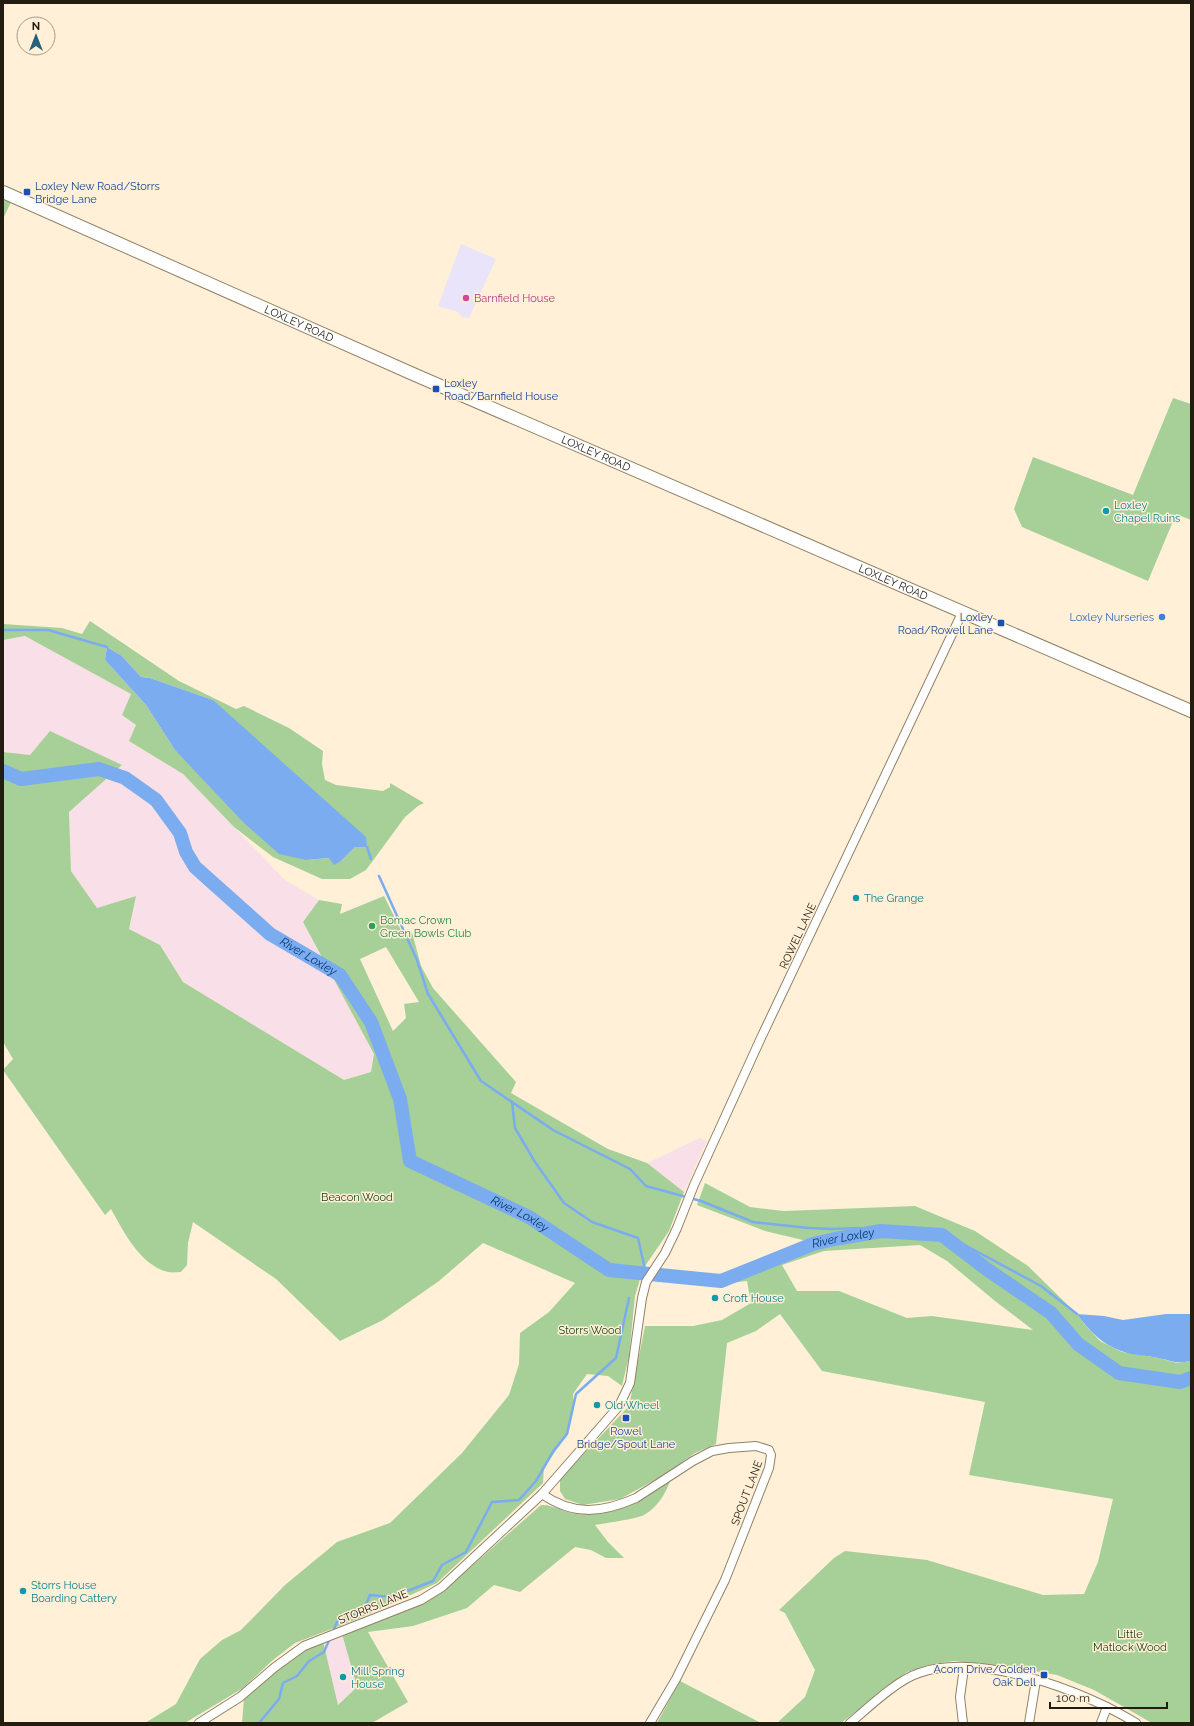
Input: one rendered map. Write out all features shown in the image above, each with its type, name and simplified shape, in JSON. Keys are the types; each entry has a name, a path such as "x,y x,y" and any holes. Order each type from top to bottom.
{"main road":[{"name":"LOXLEY ROAD","path":"3,192 413,374 1191,711"}],"street":[{"name":"ROWEL LANE","path":"542,1494 620,1406 625,1397 630,1383 642,1298 646,1282 665,1253 687,1204 690,1193 760,1040 962,613"},
{"name":"SPOUT LANE","path":"542,1494 555,1502 570,1508 580,1510 598,1509 636,1498 693,1461 712,1451 756,1446 769,1450 771,1455 769,1468 725,1580 676,1679 650,1723"},
{"name":"STORRS LANE","path":"199,1723 240,1697 288,1657 304,1646 432,1594 442,1587 542,1494"},
{"path":"856,1721 896,1686 917,1673 937,1668 964,1668 1006,1673 1066,1688 1107,1707 1136,1723"},
{"path":"963,1723 960,1697 964,1668"},
{"path":"1029,1723 1036,1680"},
{"path":"1101,1723 1107,1707"}],"shaded area":[{"path":"461,244 496,259 469,318 462,317 458,312 438,306"},
{"path":"25,636 132,694 122,715 136,725 129,741 183,774 285,880 319,900 303,922 374,1054 371,1072 344,1080 183,982 160,945 129,929 136,896 97,908 71,871 69,812 121,765 3,752 3,640"},
{"path":"700,1138 707,1141 684,1192 647,1163"},
{"path":"342,1634 357,1687 338,1705 323,1641"}],"green space":[{"path":"3,200 11,202 3,219"},
{"path":"1173,398 1191,404 1191,520 1176,514 1148,581 1022,527 1014,509 1033,457 1133,495"},
{"path":"90,621 179,681 236,709 244,706 289,728 323,751 322,764 325,780 336,785 383,791 390,787 390,783 424,803 405,817 366,870 350,879 322,879 273,857 234,827 183,774 129,741 136,725 122,715 131,694 25,636 3,640 3,624 62,628 82,634","holes":["107,647 122,656 141,677 150,678 213,700 355,847 341,861 329,858 306,860 175,750 146,705 105,660"]},
{"name":"Beacon Wood","path":"50,731 122,765 69,812 71,871 97,908 136,896 129,929 160,945 183,982 344,1080 371,1072 374,1054 303,922 319,900 342,904 340,914 384,896 405,938 412,932 421,966 433,988 516,1082 511,1093 608,1149 647,1163 684,1192 669,1231 643,1269 635,1296 629,1356 622,1386 608,1376 587,1374 573,1394 574,1407 568,1434 544,1467 543,1483 437,1583 360,1618 295,1643 273,1660 243,1688 185,1723 145,1723 176,1704 200,1659 222,1640 241,1630 285,1585 337,1542 390,1523 462,1453 509,1395 519,1364 520,1333 549,1312 575,1283 483,1243 439,1281 383,1320 340,1341 276,1279 193,1222 188,1243 187,1265 181,1272 170,1272 158,1268 141,1255 127,1237 111,1209 105,1215 3,1070 13,1059 3,1042 3,752 30,755","holes":["386,947 419,1002 404,1004 406,1018 393,1031 360,959"]},
{"name":"Little Matlock Wood","path":"705,1183 750,1207 784,1211 915,1206 975,1231 1028,1266 1077,1314 1100,1341 1122,1352 1159,1358 1177,1363 1191,1361 1191,1723 1152,1723 1094,1690 1057,1675 1004,1666 954,1661 933,1664 907,1672 841,1723 777,1723 805,1697 815,1670 785,1613 779,1610 834,1558 845,1551 927,1560 1043,1595 1084,1594 1098,1562 1113,1499 969,1475 985,1402 822,1371 780,1314 756,1331 727,1343 716,1444 695,1453 664,1475 620,1499 583,1505 565,1499 560,1491 560,1479 629,1406 645,1326 693,1326 722,1320 751,1303 747,1281 730,1283 657,1282 662,1269 722,1275 807,1241 765,1231 697,1205","holes":["920,1245 947,1261 1033,1330 932,1316 907,1318 839,1291 797,1291 782,1265 824,1251"]},
{"path":"671,1478 661,1499 649,1512 644,1515 628,1519 595,1525 608,1542 624,1558 606,1558 591,1550 575,1547 520,1592 494,1585 467,1608 413,1626 368,1632 408,1702 372,1723 242,1723 244,1698 291,1659 323,1641 338,1705 357,1687 342,1634 366,1626 440,1594 541,1505 576,1514 609,1511 622,1508 633,1503"},
{"path":"680,1681 761,1723 657,1723"}],"water":[{"path":"107,647 122,656 141,677 150,678 213,700 366,837 367,847 355,847 341,861 334,865 329,858 306,860 279,854 244,823 175,750 146,705 105,660"},
{"path":"1077,1314 1104,1316 1123,1320 1166,1314 1191,1314 1191,1361 1174,1362 1121,1351 1108,1345 1096,1336"}],"waterway":[{"path":"3,630 48,630 107,647"},
{"name":"River Loxley","path":"3,771 21,779 99,769 125,778 156,800 180,833 186,852 195,867 270,934 340,975 371,1022 400,1099 410,1161 529,1217 609,1270 721,1281 813,1244 835,1239 881,1231 942,1235 988,1270 1051,1313 1078,1344 1119,1373 1180,1382 1191,1378"},
{"path":"367,847 371,859"},
{"path":"379,876 417,960 428,994 481,1081 553,1130 630,1169 646,1186 701,1201 753,1222 809,1228 858,1228 881,1231"},
{"path":"512,1102 515,1128 535,1162 564,1203 592,1222 638,1238 646,1274"},
{"path":"954,1244 961,1243 1041,1286 1077,1314"},
{"path":"333,1632 337,1622 363,1611 370,1595 392,1597 433,1581 442,1565 466,1552 492,1502 519,1500 536,1481 554,1450 567,1434 576,1394 616,1358 629,1298"},
{"path":"259,1723 279,1699 283,1683 297,1676 309,1661 324,1652 330,1638"}],"place":[{"name":"Loxley New Road/Storrs Bridge Lane","path":"27,192"},
{"name":"Barnfield House","path":"466,298"},
{"name":"Loxley Road/Barnfield House","path":"436,389"},
{"name":"Loxley Chapel Ruins","path":"1106,511"},
{"name":"Loxley Nurseries","path":"1162,617"},
{"name":"Loxley Road/Rowell Lane","path":"1001,623"},
{"name":"The Grange","path":"856,898"},
{"name":"Bomac Crown Green Bowls Club","path":"372,926"},
{"name":"Croft House","path":"715,1298"},
{"name":"Old Wheel","path":"597,1405"},
{"name":"Rowel Bridge/Spout Lane","path":"626,1418"},
{"name":"Storrs House Boarding Cattery","path":"23,1591"},
{"name":"Acorn Drive/Golden Oak Dell","path":"1044,1675"},
{"name":"Mill Spring House","path":"343,1677"}],"park label":[{"name":"Storrs Wood","path":"590,1330"}]}
